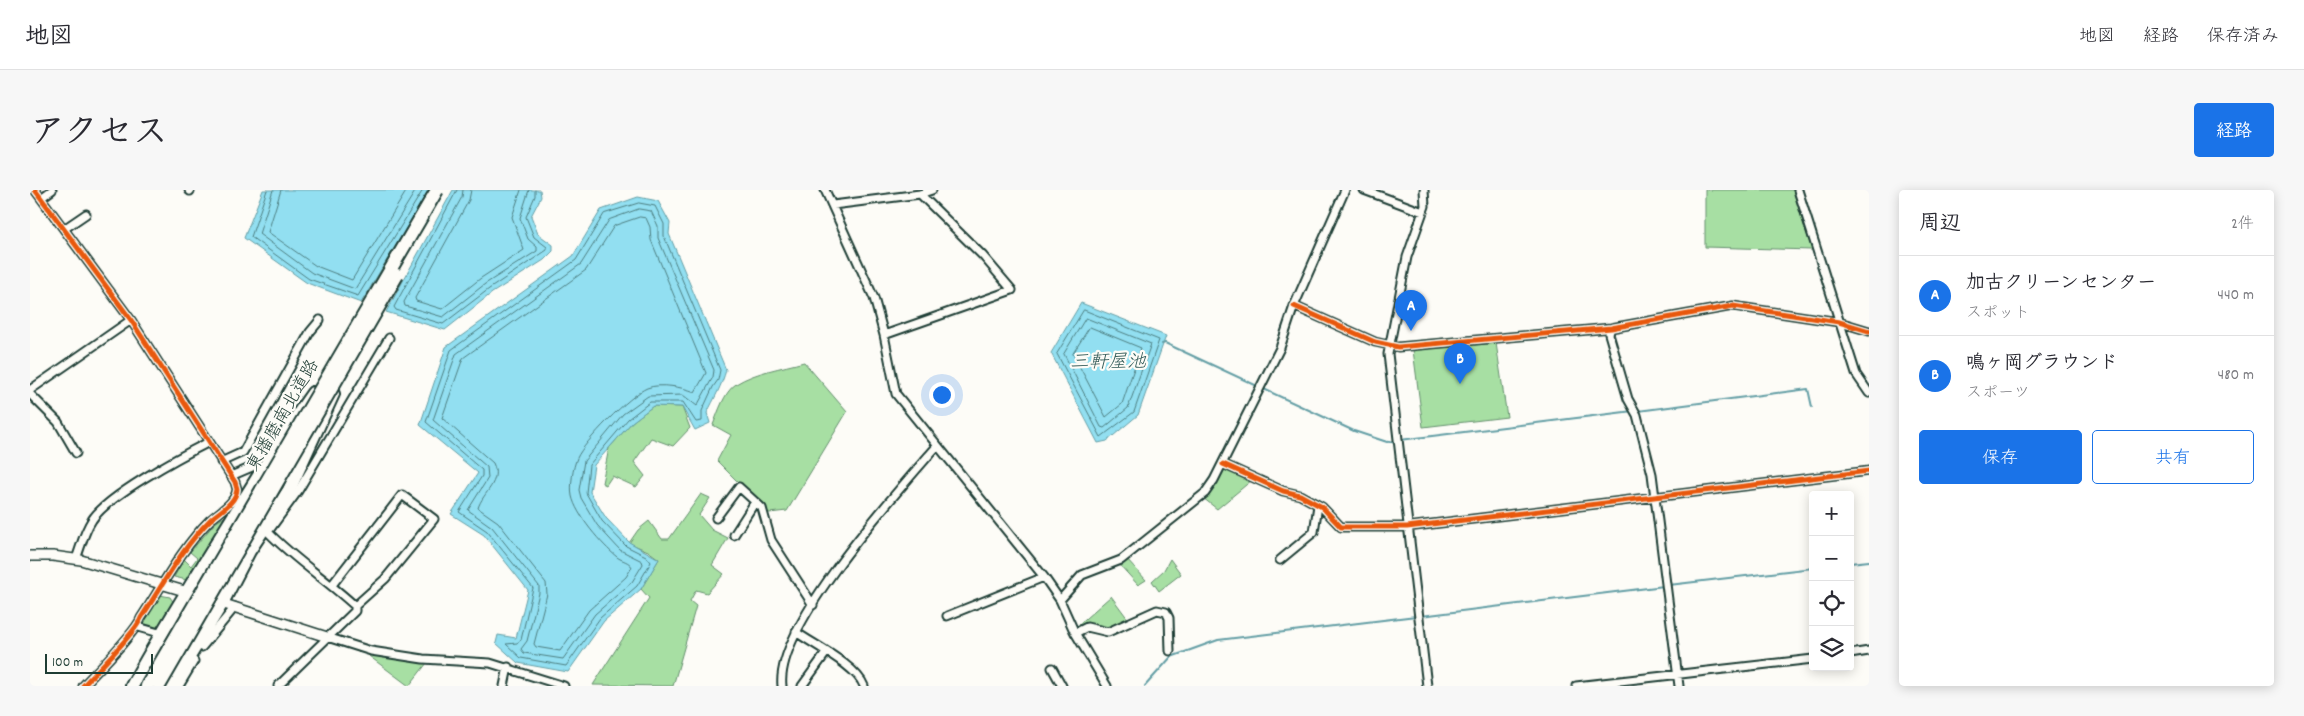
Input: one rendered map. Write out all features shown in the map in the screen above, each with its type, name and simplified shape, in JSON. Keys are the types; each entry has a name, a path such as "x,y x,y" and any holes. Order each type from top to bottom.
{"highway":[{"name":"東播磨南北道路","path":"159,686 437,190"},
{"name":"東播磨南北道路","path":"147,686 446,190"},
{"path":"132,686 165,631 186,591 289,426 342,361"},
{"path":"171,686 222,603 249,551 288,490 314,438 342,361"}],"street":[{"path":"36,190 131,320 221,462 236,482 237,493 227,507 211,519 183,550 141,618 138,627 126,637 82,686"},
{"path":"41,198 52,190"},
{"path":"825,190 874,298 896,394 1044,576 1060,600 1075,633 1107,686"},
{"path":"833,205 920,194 932,190"},
{"path":"1060,600 1082,575 1121,560 1205,493 1223,464 1280,348 1294,306 1346,190"},
{"path":"1364,190 1423,212"},
{"path":"1424,190 1425,206 1407,257 1388,354 1427,686"},
{"path":"1798,190 1856,374 1869,393"},
{"path":"884,336 1012,290 983,256 920,194"},
{"path":"64,229 86,214"},
{"path":"1294,306 1389,346 1398,348 1611,328 1733,306 1839,322 1869,331"},
{"path":"30,390 131,320"},
{"path":"221,462 243,452 311,324 320,320"},
{"path":"1611,328 1609,334 1628,399 1637,415 1646,446 1656,497 1679,686"},
{"path":"355,606 332,584 289,553 268,532 298,491 389,338"},
{"path":"30,394 58,422 76,453"},
{"path":"76,560 84,535 98,512 169,463 209,442"},
{"path":"782,686 782,665 796,632 813,605 854,543 937,446"},
{"path":"1223,464 1283,491 1300,494 1318,505 1341,527 1407,527 1869,471"},
{"path":"231,476 252,466"},
{"path":"716,518 738,487 764,512 771,540 813,605"},
{"path":"278,686 354,611 355,606 385,579 434,518 402,495 332,584"},
{"path":"734,535 755,502"},
{"path":"1280,560 1314,532 1318,505"},
{"path":"30,556 53,556 76,560 163,584 371,651 414,658 490,663 508,667 564,686"},
{"path":"947,616 1044,576"},
{"path":"179,686 204,644 235,607"},
{"path":"1075,633 1087,627 1108,632 1157,610 1166,612 1169,618 1170,651"},
{"path":"138,627 159,633 165,631"},
{"path":"796,632 826,653 845,663 858,675 864,686"},
{"path":"1854,654 1869,652"},
{"path":"802,686 826,653"},
{"path":"1581,686 1809,658"},
{"path":"504,686 508,667"},
{"path":"1052,668 1062,686"}],"green space":[{"path":"1705,190 1793,190 1812,250 1705,247"},
{"path":"1496,343 1507,417 1423,427 1413,350"},
{"path":"804,362 847,412 787,511 769,513 717,461 731,435 713,425 725,397 736,384 760,373"},
{"path":"653,406 682,407 690,428 673,446 651,438 634,462 645,476 636,487 612,476 606,485 602,483 609,448 632,422"},
{"path":"1224,468 1252,480 1217,509 1203,498"},
{"path":"701,494 710,498 699,515 712,530 728,538 712,565 724,574 707,593 696,590 690,601 696,606 673,686 593,685 649,598 641,589 659,559 648,551 629,543 638,530 649,521 662,539 669,539"},
{"path":"230,513 187,580 174,577 184,559 191,566 197,558 190,552 215,523"},
{"path":"1126,558 1146,580 1138,585 1118,563"},
{"path":"1170,559 1181,574 1159,591 1152,581 1164,570"},
{"path":"160,595 170,597 174,603 162,628 156,630 141,625"},
{"path":"1111,596 1128,619 1111,630 1081,628 1077,626"},
{"path":"371,653 427,663 409,686 369,656"}],"water":[{"path":"263,190 429,190 361,303 307,283 244,238"},
{"path":"453,190 540,190 541,197 531,216 538,234 553,245 553,251 544,260 492,293 445,330 386,312"},
{"path":"638,197 658,201 670,223 669,234 726,370 707,413 710,423 695,430 682,407 653,406 632,422 594,465 590,492 606,518 629,542 659,559 641,589 604,621 568,672 518,663 496,643 498,635 516,638 528,590 484,535 451,514 478,473 420,425 446,347 573,256 601,210"},
{"name":"三軒屋池","path":"1081,303 1166,336 1138,415 1107,441 1098,443 1051,353"}],"waterway":[{"path":"1162,344 1165,343 1354,431 1387,442 1395,441"},
{"path":"1638,411 1808,389 1812,407"},
{"path":"1400,440 1633,411"},
{"path":"1854,563 1869,561"},
{"path":"1669,585 1809,568"},
{"path":"1421,616 1664,586"},
{"path":"1145,686 1171,657 1218,640 1416,616"}],"cycle path":[{"path":"35,190 131,320 235,482 237,489 231,503 210,520 190,543 132,632 83,686"},
{"path":"1294,306 1375,342 1398,347 1611,328 1733,306 1839,322 1869,331"},
{"path":"1223,464 1283,491 1300,495 1322,507 1341,527 1407,527 1869,471"}],"place":[{"name":"加古クリーンセンター","path":"1411,331"},
{"name":"鳴ヶ岡グラウンド","path":"1460,384"}]}
